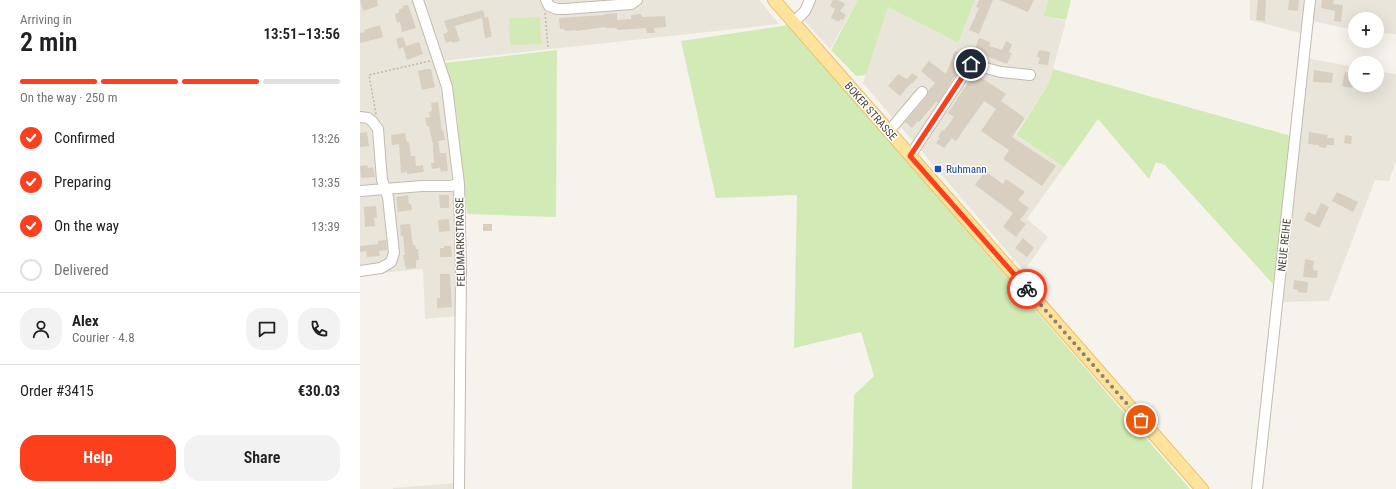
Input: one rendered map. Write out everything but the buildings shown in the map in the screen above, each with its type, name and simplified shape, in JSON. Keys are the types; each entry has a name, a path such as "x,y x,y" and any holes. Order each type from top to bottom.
{"main road":[{"name":"BOKER STRASSE","path":"774,0 1202,489"}],"street":[{"name":"FELDMARKSTRASSE","path":"418,0 447,87 459,184 461,270 459,489"},
{"path":"547,3 557,9 565,9 631,4 637,0"},
{"path":"794,22 805,11 810,0"},
{"name":"NEUE REIHE","path":"1257,489 1310,0"},
{"path":"910,156 971,64 1001,72 1030,75"},
{"path":"889,131 922,92"},
{"path":"360,117 368,118 378,129 382,180 388,197 394,253 391,262 381,268 360,271"},
{"path":"360,191 385,188 450,186 459,184"}],"path":[{"path":"547,3 545,11 548,47"},
{"path":"372,121 377,113 369,75 438,59"}],"shaded area":[{"path":"360,0 759,0 779,24 433,62 449,117 458,213 457,316 425,319 423,269 360,275"},
{"path":"807,0 858,0 830,49 800,16"},
{"path":"975,0 1048,0 1044,16 1066,21 1049,83 1015,135 1064,167 1027,219 1048,237 1024,271 863,83 888,7 958,43"},
{"path":"1250,0 1396,0 1396,34 1384,33 1384,12 1348,12 1348,29 1312,21 1307,60 1311,59 1348,66 1348,92 1384,92 1384,72 1396,74 1396,161 1389,181 1375,180 1329,301 1282,302 1279,298 1304,34 1250,20"},
{"path":"457,483 457,489 393,489 393,488"}],"green space":[{"path":"858,0 975,0 958,43 888,7 866,75 856,76 831,50"},
{"path":"1048,0 1071,0 1066,20 1044,16"},
{"path":"540,17 541,44 510,45 509,18"},
{"path":"789,25 1190,489 852,489 854,395 874,376 861,332 794,348 797,195 716,198 681,41"},
{"path":"557,50 556,217 467,214 457,116 444,63"},
{"path":"1053,69 1291,136 1273,284 1165,165 1156,162 1149,179 1098,119 1064,167 1016,135 1049,83"}],"way so far":[{"path":"1027,289 1141,420"}],"place":[{"name":"Ruhmann","path":"938,169"}],"route":[{"path":"971,64 910,156 1027,289"}]}
